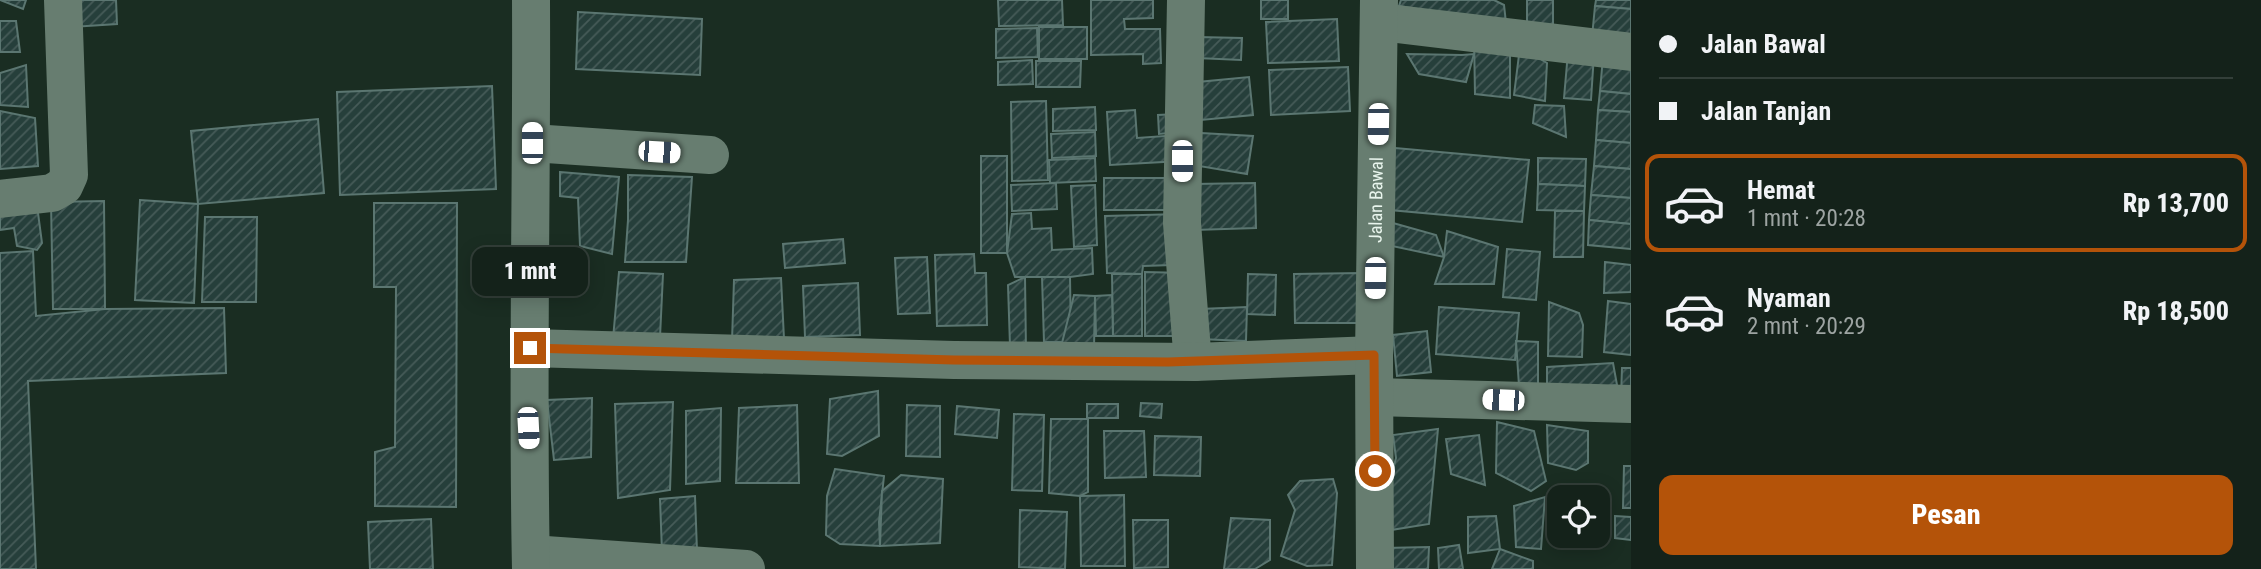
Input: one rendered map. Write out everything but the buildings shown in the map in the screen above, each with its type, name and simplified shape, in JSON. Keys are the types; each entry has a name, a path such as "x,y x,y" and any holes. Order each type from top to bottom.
{"street":[{"path":"0,199 52,193 64,186 69,175 63,0"},
{"path":"531,0 528,428 531,561 746,569"},
{"path":"1186,0 1182,223 1195,362"},
{"path":"1380,11 1631,52"},
{"name":"Jalan Bawal","path":"1375,569 1374,355 1380,11"},
{"path":"532,143 710,155"},
{"path":"530,348 954,360 1195,362 1374,355"},
{"path":"1375,397 1631,404"}],"route":[{"path":"530,348 954,360 1168,362 1374,355 1375,471"}]}
